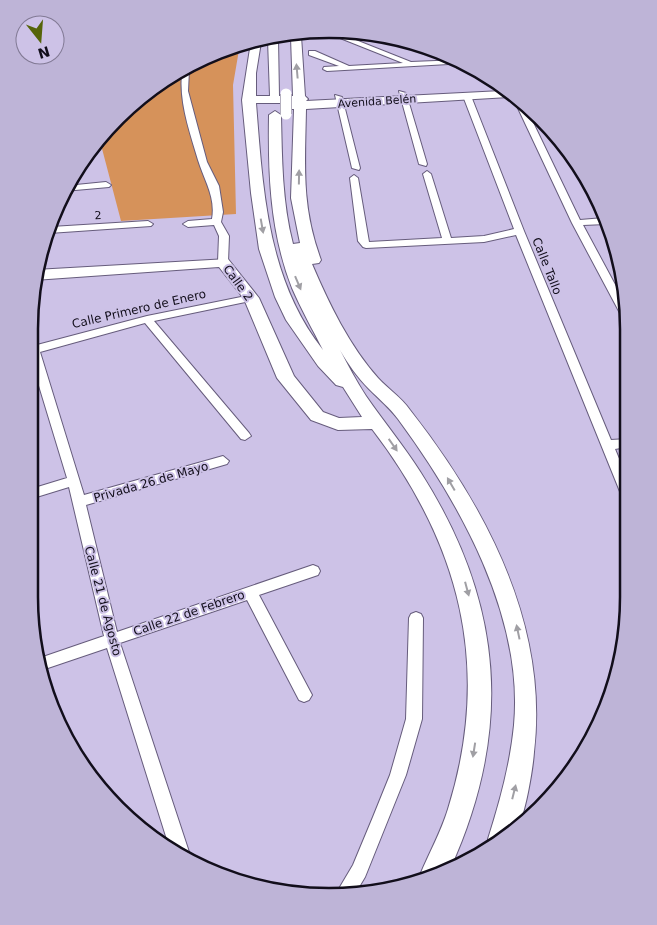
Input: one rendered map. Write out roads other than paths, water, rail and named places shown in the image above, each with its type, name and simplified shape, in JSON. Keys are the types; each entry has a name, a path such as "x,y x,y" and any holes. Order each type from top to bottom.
{"main road":[{"path":"280,114 275,184 279,216 297,281 354,392 375,423 390,440 441,523 461,568 474,615 479,682 479,716 472,760 460,810 437,866"},
{"path":"401,410 448,477 478,532 500,574 518,627 524,664 526,732 520,770 504,828"}],"street":[{"path":"344,38 413,64"},
{"path":"296,39 300,102 298,198 306,236 334,307 349,335 401,410"},
{"path":"285,41 280,114 289,212 299,249 328,314 351,351 372,382 401,410"},
{"path":"274,43 280,94"},
{"path":"255,46 249,104 262,231 286,308 301,334 322,362 354,392"},
{"path":"312,53 353,68"},
{"path":"327,69 446,63"},
{"path":"186,75 184,91 201,154 214,186 218,212 216,222 224,234 226,246 223,262"},
{"name":"Avenida Belén","path":"249,104 403,96 490,87"},
{"name":"Avenida Belén","path":"403,96 501,94"},
{"path":"403,96 423,164"},
{"name":"Calle Tallo","path":"467,96 519,231 620,477"},
{"path":"339,100 355,173 363,241 366,245 484,239 519,231"},
{"path":"525,115 577,223 618,300"},
{"path":"427,174 447,240"},
{"path":"74,188 106,184"},
{"path":"577,223 599,221"},
{"path":"188,224 216,222"},
{"name":"2","path":"55,230 148,224"},
{"name":"Calle 2","path":"43,274 223,262 251,298 286,378 318,416 338,424 375,423"},
{"name":"Calle Primero de Enero","path":"38,348 147,319 251,298"},
{"path":"147,319 245,436"},
{"name":"Calle 21 de Agosto","path":"38,365 74,481 112,640 178,846"},
{"path":"607,445 620,444"},
{"name":"Privada 26 de Mayo","path":"78,502 223,461"},
{"path":"38,492 74,481"},
{"name":"Calle 22 de Febrero","path":"45,663 313,572"},
{"path":"250,592 304,695"},
{"path":"349,887 359,871 398,775 414,719 416,618"}]}
